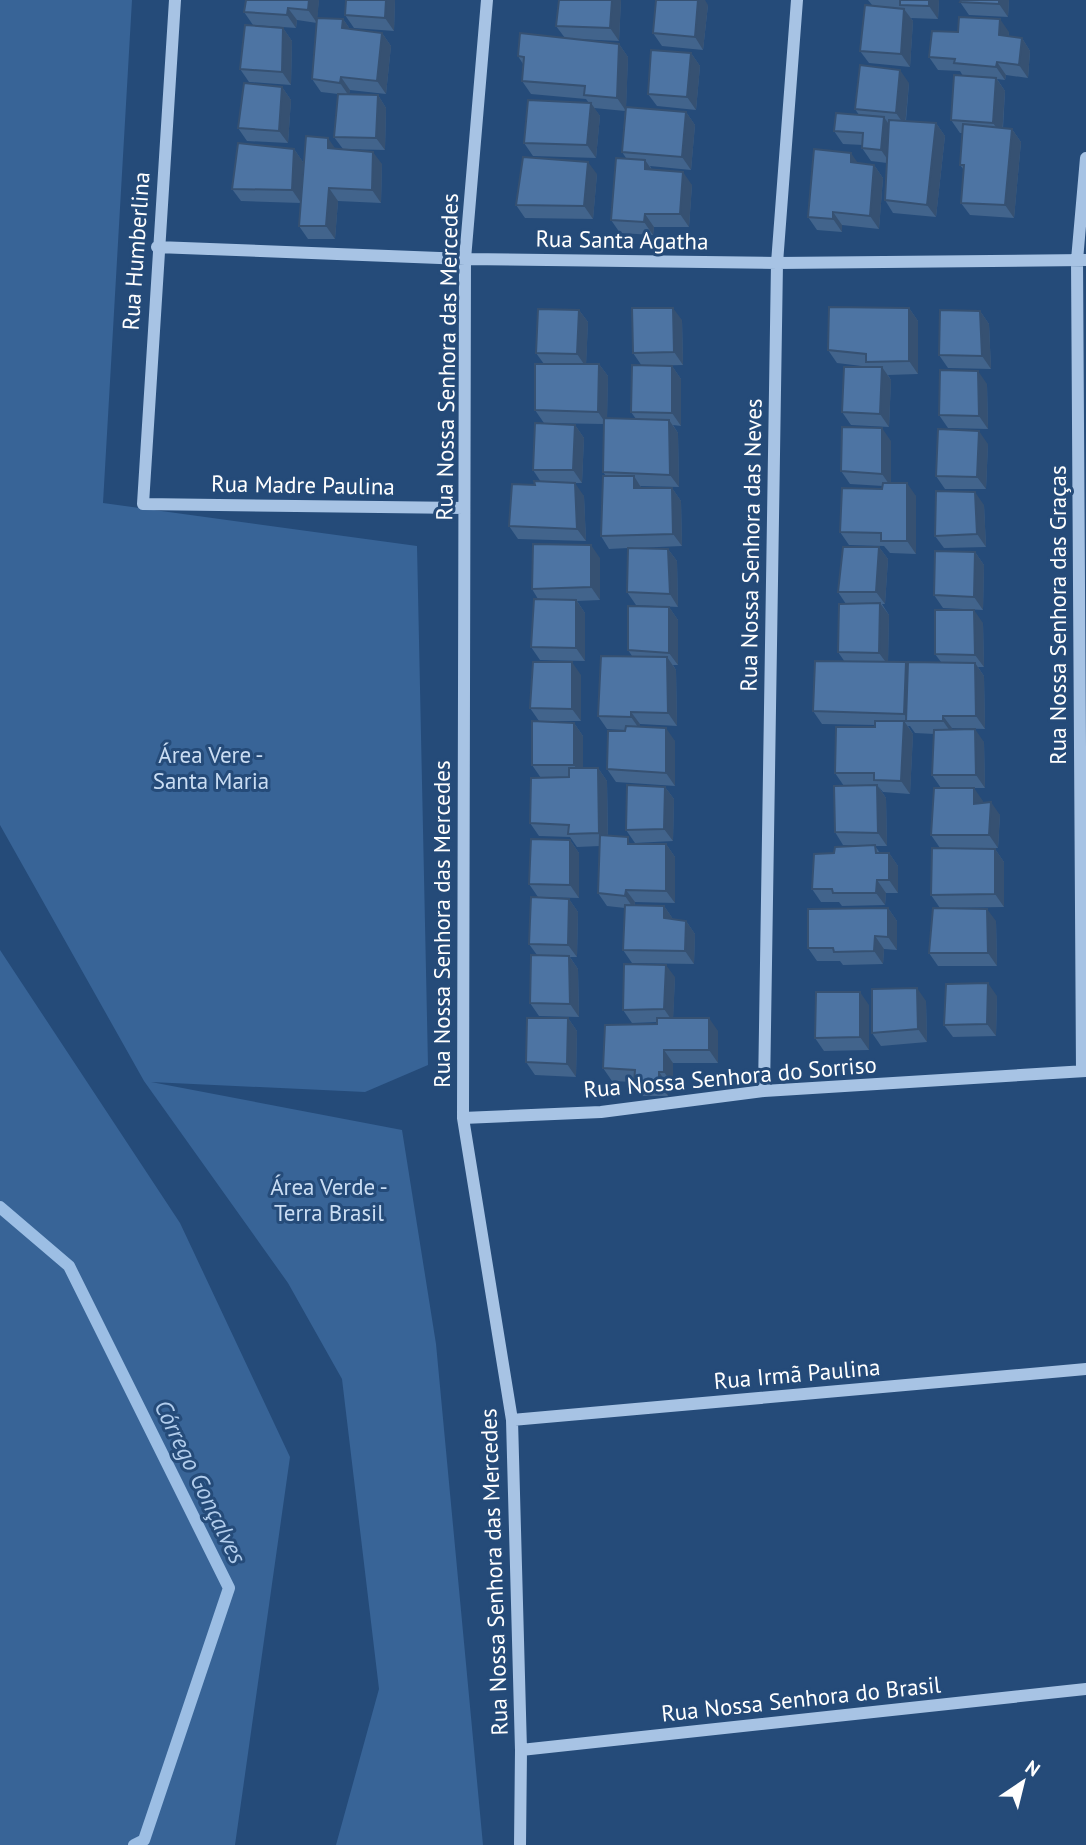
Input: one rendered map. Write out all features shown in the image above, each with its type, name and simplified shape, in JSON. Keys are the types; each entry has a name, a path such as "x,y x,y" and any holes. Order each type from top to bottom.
{"street":[{"name":"Rua Humberlina","path":"143,504 157,247 175,0"},
{"name":"Rua Nossa Senhora das Mercedes","path":"487,0 465,259 463,1118 512,1420 521,1750 520,1845"},
{"name":"Rua Nossa Senhora das Neves","path":"764,1090 777,263 797,0"},
{"name":"Rua Nossa Senhora das Graças","path":"1084,1071 1082,260 1086,158"},
{"name":"Rua Santa Agatha","path":"157,247 465,259 777,263 1082,260"},
{"name":"Rua Madre Paulina","path":"143,504 464,508"},
{"name":"Rua Nossa Senhora do Sorriso","path":"463,1118 601,1112 764,1090 1084,1071"},
{"name":"Rua Irmã Paulina","path":"512,1420 1086,1369"},
{"name":"Rua Nossa Senhora do Brasil","path":"521,1750 1086,1689"}],"green space":[{"name":"Área Vere - Santa Maria","path":"0,0 132,0 103,503 417,546 428,1065 365,1092 151,1082 402,1130 436,1344 483,1845 336,1845 379,1689 342,1379 288,1283 144,1081 0,825"},
{"path":"0,950 180,1223 290,1457 235,1845 0,1845"}],"building":[{"path":"246,0 309,0 308,10 288,8 287,15 244,12"},
{"path":"346,0 386,0 385,18 345,15"},
{"path":"559,0 612,0 610,28 556,26"},
{"path":"656,0 698,0 695,37 653,33"},
{"path":"900,0 929,0 929,6 900,5"},
{"path":"999,0 999,4 960,2"},
{"path":"865,5 904,9 901,54 860,51"},
{"path":"959,17 1000,19 999,35 1022,38 1019,65 997,62 996,67 954,63 955,59 929,57 932,31 958,32"},
{"path":"317,18 343,19 342,28 382,33 377,81 341,77 340,83 312,79"},
{"path":"245,25 283,28 282,72 240,69"},
{"path":"520,33 619,44 617,98 584,95 585,86 522,81 524,57 518,56"},
{"path":"651,50 691,53 687,97 648,94"},
{"path":"860,65 900,70 896,113 855,109"},
{"path":"954,75 996,78 993,123 951,120"},
{"path":"244,83 282,87 279,131 238,128"},
{"path":"338,94 378,95 376,138 334,137"},
{"path":"528,100 591,103 587,145 524,143"},
{"path":"626,107 686,112 682,157 622,152"},
{"path":"836,113 884,117 881,150 862,148 863,133 834,131"},
{"path":"889,120 936,123 927,205 885,200"},
{"path":"963,124 1012,129 1005,205 961,203"},
{"path":"306,136 328,138 328,148 373,152 372,190 329,188 326,226 299,226"},
{"path":"238,143 294,149 292,190 232,189"},
{"path":"814,149 851,153 851,162 874,165 870,216 833,212 833,219 808,217"},
{"path":"523,157 588,162 584,206 516,205"},
{"path":"616,158 645,160 645,169 683,172 680,214 645,214 644,222 611,220"},
{"path":"829,307 909,308 909,361 866,362 866,354 828,350"},
{"path":"632,308 673,308 674,352 633,353"},
{"path":"538,309 579,310 577,354 536,353"},
{"path":"940,310 980,311 982,356 939,355"},
{"path":"535,364 599,364 598,412 535,410"},
{"path":"632,365 672,366 672,413 631,412"},
{"path":"844,367 882,367 880,414 842,412"},
{"path":"940,370 978,371 979,416 939,415"},
{"path":"604,418 669,420 670,475 603,472"},
{"path":"535,423 575,425 573,470 533,470"},
{"path":"842,427 882,428 882,474 841,471"},
{"path":"938,429 979,431 977,477 936,476"},
{"path":"603,476 634,476 634,488 672,488 673,534 601,536"},
{"path":"534,481 575,483 577,529 509,526 512,484 535,485"},
{"path":"883,483 907,483 907,541 881,541 881,533 840,532 842,488 882,489"},
{"path":"936,491 975,492 977,534 935,536"},
{"path":"533,544 591,545 591,587 532,589"},
{"path":"843,547 879,547 876,592 838,592"},
{"path":"628,548 668,549 670,594 627,592"},
{"path":"935,551 975,552 974,597 934,595"},
{"path":"534,599 576,600 576,648 531,647"},
{"path":"880,603 879,653 838,652 839,604"},
{"path":"628,606 669,607 669,653 628,650"},
{"path":"935,610 974,610 975,655 935,654"},
{"path":"601,656 667,657 668,713 631,712 631,717 598,716"},
{"path":"815,661 906,662 904,714 813,711"},
{"path":"533,662 572,662 572,709 530,708"},
{"path":"908,662 975,663 976,716 943,716 943,721 906,721"},
{"path":"532,721 574,723 574,765 532,765"},
{"path":"875,721 904,721 901,781 874,780 874,773 835,773 836,727 875,727"},
{"path":"626,726 666,728 666,773 607,769 608,731 625,731"},
{"path":"975,729 976,775 932,775 934,730"},
{"path":"569,768 598,768 599,833 568,834 569,825 530,823 531,778 569,777"},
{"path":"627,785 665,787 664,829 626,830"},
{"path":"877,785 878,833 835,832 834,786"},
{"path":"934,788 974,788 974,804 991,802 989,835 931,835"},
{"path":"600,835 628,837 628,844 666,844 666,891 626,890 625,896 598,893"},
{"path":"531,839 570,840 570,885 529,884"},
{"path":"875,845 876,853 889,853 889,880 877,880 876,893 833,893 832,889 812,889 814,854 834,853 835,847"},
{"path":"932,848 995,849 995,894 931,895"},
{"path":"531,897 569,899 568,945 529,944"},
{"path":"625,905 664,906 664,918 686,921 685,951 623,950"},
{"path":"888,908 888,937 875,936 874,951 834,952 833,948 808,948 808,909"},
{"path":"933,908 987,909 988,953 929,953"},
{"path":"531,955 569,956 570,1004 530,1003"},
{"path":"624,964 666,965 664,1009 623,1010"},
{"path":"988,983 987,1024 944,1025 946,984"},
{"path":"917,988 918,1029 872,1033 872,989"},
{"path":"816,992 860,992 860,1037 815,1038"},
{"path":"527,1018 568,1018 567,1064 526,1062"},
{"path":"657,1018 709,1018 709,1050 664,1050 664,1072 659,1072 659,1083 634,1084 635,1070 603,1068 605,1025 657,1024"}],"waterway":[{"name":"Córrego Gonçalves","path":"0,1207 69,1266 229,1588 144,1840 134,1845"}],"park label":[{"name":"Área Verde - Terra Brasil","path":"329,1200"}]}
